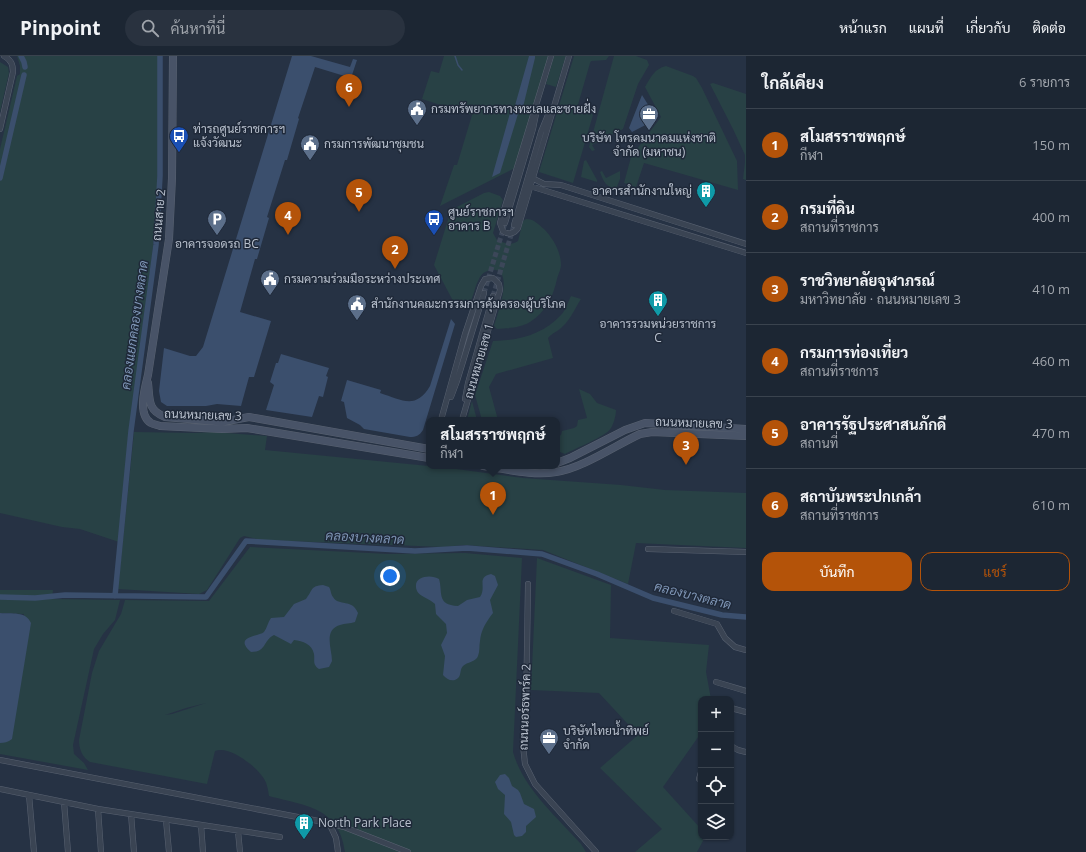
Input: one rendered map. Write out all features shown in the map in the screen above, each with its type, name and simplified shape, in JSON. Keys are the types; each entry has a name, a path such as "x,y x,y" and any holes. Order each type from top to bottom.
{"street":[{"path":"0,129 13,72 13,64 4,56"},
{"name":"ถนนสาย 2","path":"148,375 169,238 172,184 173,56"},
{"path":"551,56 500,223 502,231 510,234 516,231 526,201 569,56"},
{"path":"505,223 533,129 542,83"},
{"path":"514,225 541,132 559,88"},
{"path":"532,178 544,184 561,185 746,244"},
{"path":"555,193 552,190 553,187 561,185"},
{"path":"530,186 746,253"},
{"name":"ถนนหมายเลข 1","path":"443,417 465,334 483,281 488,278 496,279 500,290 463,417"},
{"name":"ถนนหมายเลข 1","path":"443,417 457,381 484,293"},
{"name":"ถนนหมายเลข 1","path":"462,417 468,383 493,296"},
{"name":"ถนนหมายเลข 3","path":"148,375 151,406 153,410 165,417 222,422 249,417 426,448"},
{"name":"ถนนหมายเลข 3","path":"148,375 143,408 145,417 150,422 160,426 222,429 247,428 426,458"},
{"name":"ถนนหมายเลข 3","path":"560,462 625,430 645,423 746,429"},
{"name":"ถนนหมายเลข 3","path":"506,469 530,472 557,472 572,468 640,434 652,432 746,436"},
{"path":"648,549 746,552"},
{"name":"ถนนนอร์ธพาร์ค 2","path":"528,584 526,712 523,746 525,764 535,784 596,852"},
{"path":"674,611 717,624 725,638 735,647 746,650"},
{"path":"716,682 746,691"},
{"path":"734,709 746,712"},
{"path":"734,748 746,752"},
{"path":"0,760 329,823 344,827 408,852"},
{"path":"0,789 98,809 280,837"},
{"path":"29,795 34,852"},
{"path":"64,802 68,852"},
{"path":"98,809 101,852"},
{"path":"131,814 134,852"},
{"path":"166,820 169,852"},
{"path":"329,823 336,838 338,852"},
{"path":"201,825 203,852"},
{"path":"238,831 240,852"}],"green space":[{"path":"17,56 158,56 159,161 153,248 126,459 119,542 80,529 62,527 0,513 0,149 17,76 20,74 20,66"},
{"path":"444,56 549,56 515,168 440,206 454,165 457,165 472,115 422,99 431,71 439,73"},
{"path":"554,56 566,56 556,87 546,84"},
{"path":"574,56 609,56 606,60 591,61 577,108 593,115 573,183 539,172"},
{"path":"614,56 636,56 647,60 649,65 638,84 623,129 592,145 595,150 592,151 589,147"},
{"path":"0,62 8,67 9,73 0,112"},
{"path":"666,66 693,76 702,88 737,161 738,190 644,163 636,187 624,183 631,157 661,117 645,87 658,69"},
{"path":"713,83 746,94 746,180 743,179 745,155 710,84"},
{"path":"586,160 597,182 581,177 584,161"},
{"path":"602,171 606,178 620,171 620,179 616,189 605,183 600,172"},
{"path":"489,192 500,196 503,200 493,233 497,240 510,244 515,243 518,241 523,221 529,219 536,222 544,229 553,241 560,255 561,268 548,304 536,318 518,327 497,329 494,326 501,303 504,284 502,276 498,271 491,270 482,274 470,303 463,305 456,303 452,299 434,265 451,210 484,193"},
{"path":"571,296 581,299 566,323 548,338 553,358 496,374 489,387 497,417 481,417 475,395 493,341 512,340 539,332 554,322 566,308"},
{"path":"579,389 590,394 597,403 616,410 611,428 603,435 565,454 560,452 560,436 562,431 574,428 577,426 578,420 587,418"},
{"path":"472,401 476,417 468,417"},
{"path":"134,432 213,432 267,436 265,450 426,466 426,469 456,469 523,478 621,485 665,490 746,493 746,548 636,543 628,584 543,550 464,545 444,547 261,540 244,536 240,538 207,590 199,594 118,589"},
{"path":"250,547 389,554 465,553 522,558 513,752 524,778 532,790 581,844 586,852 345,852 342,837 336,826 328,817 308,806 269,796 264,778 241,757 234,753 221,750 215,751 207,784 90,762 87,760 80,747 79,740 92,673 99,651 121,614 125,600 209,601","holes":["206,703 172,714 165,715"]},
{"path":"537,558 611,585 610,638 709,645 706,672 710,696 698,696 698,737 663,787 698,826 698,840 703,840 697,852 635,852 662,829 600,768 638,735 599,693 531,690"},
{"path":"0,590 53,590 52,599 120,600 115,620 103,634 94,649 73,745 74,754 84,763 88,770 0,754 0,743 2,743 24,614 0,613"}],"water":[{"path":"292,56 311,56 350,67 353,59 357,60 351,78 315,67 298,118 299,119 287,160 285,160 267,217 269,218 257,259 255,259 240,312 271,321 254,377 249,377 241,406 217,404 206,406 167,406 161,402 159,391 164,348 190,356 196,356 203,347"},
{"path":"529,56 535,56 535,58 522,111 518,114 500,173 492,177 510,113 514,109"},
{"path":"642,95 657,119 632,132 629,128"},
{"path":"451,319 455,324 423,430 420,434 410,437 364,429 347,418 344,402 341,401 347,380 381,390 380,393 408,401 414,401 419,398 430,386"},
{"path":"281,354 329,368 326,376 328,377 323,397 319,396 312,417 266,410 274,385 270,382 276,363 278,363"},
{"path":"491,574 495,576 498,585 490,600 493,613 483,630 478,656 475,660 463,666 460,676 457,679 453,680 446,678 443,675 445,656 441,645 447,633 446,624 436,614 435,604 418,593 416,586 417,582 419,579 436,577 439,579 443,600 451,605 458,606 467,600 480,597 483,590 484,577"},
{"path":"323,585 329,587 332,596 336,600 349,604 355,608 358,613 355,622 340,625 335,627 332,631 330,640 332,661 329,667 319,669 315,664 313,651 309,645 301,641 294,640 291,644 274,635 260,650 251,652 246,647 246,640 264,632 271,618 284,617 294,604 306,599 314,587"},
{"path":"0,613 14,613 22,615 29,619 31,623 12,739 0,743"},
{"path":"505,774 509,778 512,786 520,793 524,804 534,809 536,817 526,826 526,832 522,836 516,837 514,835 511,822 504,814 505,795 498,789 495,782 500,775"}],"waterway":[{"path":"21,56 25,67"},
{"name":"คลองแยกคลองบางตลาด","path":"115,596 131,431 156,245 160,176 160,56"},
{"path":"455,56 458,65 462,70"},
{"path":"0,178 24,75"},
{"name":"คลองบางตลาด","path":"0,597 35,598 65,595 206,597 246,541 415,551 467,548 542,554 597,574 653,598 722,615 746,617"}],"tunnel":[{"path":"484,293 505,223"},
{"path":"493,296 514,225"}],"place":[{"name":"สถาบันพระปกเกล้า","path":"349,107"},
{"name":"กรมทรัพยากรทางทะเลและชายฝั่ง","path":"417,126"},
{"name":"บริษัท โทรคมนาคมแห่งชาติ จำกัด (มหาชน)","path":"649,131"},
{"name":"ท่ารถศูนย์ราชการฯ แจ้งวัฒนะ","path":"179,153"},
{"name":"กรมการพัฒนาชุมชน","path":"310,161"},
{"name":"อาคารสำนักงานใหญ่","path":"706,208"},
{"name":"อาคารรัฐประศาสนภักดี","path":"359,212"},
{"name":"กรมการท่องเที่ยว","path":"288,235"},
{"name":"อาคารจอดรถ BC","path":"217,236"},
{"name":"ศูนย์ราชการฯ อาคาร B","path":"434,236"},
{"name":"กรมที่ดิน","path":"395,269"},
{"name":"กรมความร่วมมือระหว่างประเทศ","path":"270,296"},
{"name":"อาคารรวมหน่วยราชการ C","path":"658,317"},
{"name":"สำนักงานคณะกรรมการคุ้มครองผู้บริโภค","path":"357,321"},
{"name":"ราชวิทยาลัยจุฬาภรณ์","path":"686,465"},
{"name":"สโมสรราชพฤกษ์","path":"493,515"},
{"name":"บริษัทไทยน้ำทิพย์ จำกัด","path":"549,755"},
{"name":"North Park Place","path":"304,840"}]}
